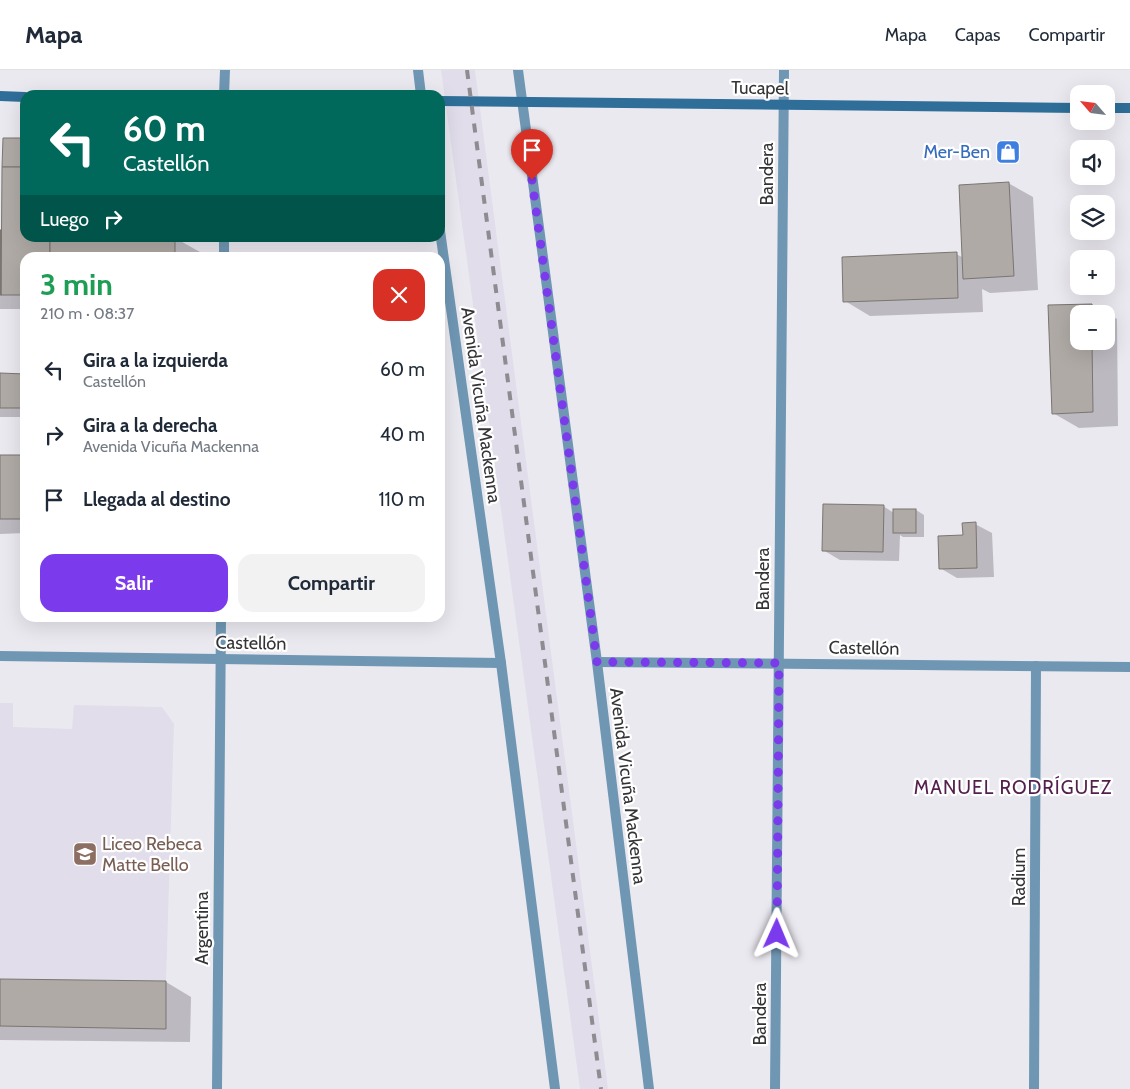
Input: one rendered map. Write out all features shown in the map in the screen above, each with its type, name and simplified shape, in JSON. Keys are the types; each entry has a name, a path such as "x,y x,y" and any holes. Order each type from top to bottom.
{"main road":[{"path":"0,96 20,97"},
{"name":"Tucapel","path":"445,101 1070,108"},
{"path":"1115,108 1130,108"}],"street":[{"path":"224,90 225,70"},
{"path":"418,70 420,90"},
{"name":"Avenida Vicuña Mackenna","path":"518,70 597,662 649,1089"},
{"name":"Bandera","path":"775,1089 784,70"},
{"name":"Avenida Vicuña Mackenna","path":"445,266 501,663 556,1089"},
{"name":"Argentina","path":"217,1089 221,622"},
{"name":"Castellón","path":"0,656 501,663"},
{"name":"Castellón","path":"597,662 1130,667"},
{"name":"Radium","path":"1034,1089 1036,666"}],"shaded area":[{"path":"441,70 475,70 608,1089 580,1089"},
{"name":"Liceo Rebeca Matte Bello","path":"0,703 13,703 13,727 72,729 74,705 162,707 174,724 166,981 0,979"}],"building":[{"path":"3,138 20,138 20,167 2,167"},
{"path":"2,167 20,167 20,242 50,242 50,252 20,252 20,295 1,295"},
{"path":"1009,182 1014,276 963,279 959,185"},
{"path":"1,230 1,295 0,295"},
{"path":"50,242 175,242 175,252 50,252"},
{"path":"957,252 958,298 843,302 842,257"},
{"path":"1092,304 1070,305 1070,350 1092,350 1093,412 1052,414 1048,305"},
{"path":"0,373 20,374 20,408 0,408"},
{"path":"0,455 20,455 20,519 0,519"},
{"path":"823,504 884,505 883,552 822,551"},
{"path":"893,509 916,509 916,533 893,533"},
{"path":"976,522 977,568 939,569 938,536 963,535 962,523"},
{"path":"0,979 166,981 166,1029 0,1026"}],"railway":[{"path":"467,70 601,1089"}],"place":[{"name":"Mer-Ben","path":"1008,152"},
{"name":"Liceo Rebeca Matte Bello","path":"85,854"}],"district":[{"name":"MANUEL RODRÍGUEZ","path":"1013,787"}],"route":[{"path":"532,180 597,662 779,663 777,934"}]}
